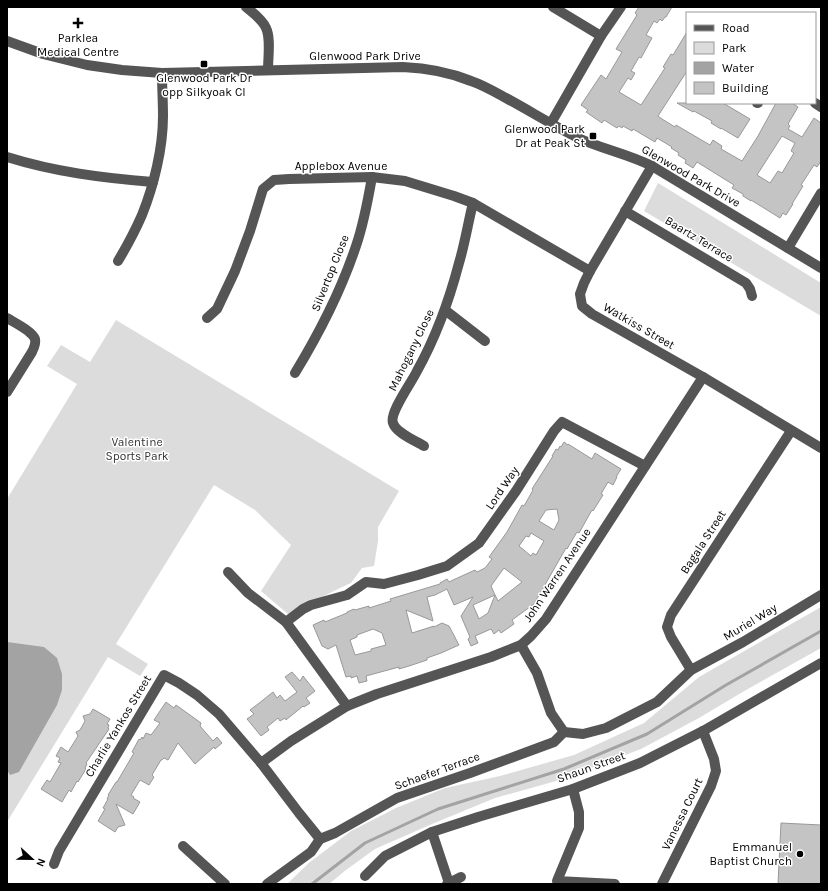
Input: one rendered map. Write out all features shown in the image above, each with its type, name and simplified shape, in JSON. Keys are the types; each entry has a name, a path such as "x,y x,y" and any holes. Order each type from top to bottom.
{"street":[{"path":"246,7 260,19 267,29 268,70"},
{"path":"553,7 601,36"},
{"path":"551,123 601,36 621,7"},
{"name":"Glenwood Park Drive","path":"7,41 43,54 80,64 122,70 162,73 378,67 416,67 449,73 492,90 593,145 635,158 652,166 821,268"},
{"path":"118,261 142,213 153,182 160,150 163,117 162,73"},
{"path":"7,157 70,173 153,182"},
{"name":"Watkiss Street","path":"652,166 590,271 580,294 582,306 592,314 821,448"},
{"name":"Applebox Avenue","path":"207,318 217,309 235,271 250,231 263,189 274,180 372,177 405,181 473,203 590,271"},
{"name":"Silvertop Close","path":"295,373 313,344 331,309 349,266 365,214 372,177"},
{"path":"788,248 821,193"},
{"name":"Mahogany Close","path":"424,446 400,432 392,422 393,416 395,409 417,373 445,310 460,262 473,203"},
{"name":"Baartz Terrace","path":"625,210 746,283 750,288 752,296"},
{"path":"445,310 485,341"},
{"path":"7,318 32,335 35,340 35,346 7,392"},
{"name":"John Warren Avenue","path":"261,763 291,741 347,706 377,694 491,657 521,645 546,619 702,378"},
{"name":"Lord Way","path":"286,622 307,607 347,594 366,582 384,584 446,566 479,543 516,491 554,431 562,422 645,466"},
{"name":"Bagala Street","path":"691,670 671,637 667,627 671,615 791,431"},
{"path":"228,572 248,593 286,622 347,706"},
{"name":"Muriel Way","path":"564,732 583,734 606,728 657,702 691,670 744,642 821,595"},
{"path":"521,645 537,673 551,713 564,732"},
{"name":"Shaun Street","path":"365,876 385,856 432,832 573,789 640,763 702,731 821,663"},
{"name":"Charlie Yankos Street","path":"54,864 59,851 164,675 197,695 218,714 261,763 320,839"},
{"name":"Vanessa Court","path":"662,884 716,771 714,759 702,731"},
{"name":"Schaefer Terrace","path":"320,839 335,833 397,798 554,742 564,732"},
{"path":"573,789 579,812 579,828 557,881 615,884"},
{"path":"432,832 448,883 461,877"},
{"path":"267,884 311,852 320,839"},
{"path":"183,846 225,884"}],"green space":[{"path":"658,183 821,283 821,316 644,211"},
{"name":"Valentine Sports Park","path":"116,320 399,491 378,527 378,541 374,566 362,568 351,583 288,614 261,591 291,545 255,510 214,485 116,644 148,664 140,676 108,657 7,822 7,499 77,384 47,366 61,345 90,362"},
{"path":"821,607 821,648 699,718 641,749 556,781 495,798 432,824 375,849 329,884 287,884 310,862 351,831 396,808 445,788 500,776 574,755 644,723 699,677"}],"water":[{"path":"7,642 44,647 57,658 62,674 62,690 57,705 19,772 10,775 7,770"}],"building":[{"path":"639,7 672,7 662,21 660,19 657,23 654,21 646,35 652,38 641,58 639,57 631,71 635,73 631,80 628,78 619,92 641,105 665,68 663,67 671,54 673,55 686,34 686,73 658,116 675,127 676,125 710,145 713,140 722,146 721,149 742,161 775,104 794,104 798,107 788,124 790,126 788,129 802,137 814,118 821,123 821,161 817,167 814,165 801,185 803,186 786,215 783,213 780,218 751,201 743,196 743,194 732,188 734,185 697,162 693,168 685,163 686,160 678,155 679,153 671,148 672,147 657,138 655,142 633,129 632,131 623,126 622,128 619,126 617,128 604,120 602,123 586,112 588,110 581,105 601,75 606,79 622,52 616,49 637,15 635,13","holes":["782,136 795,143 791,151 794,153 782,173 778,171 770,183 757,175"]},
{"path":"677,103 725,104 750,119 738,138 711,123 712,121 694,111 693,112"},
{"path":"564,442 592,459 595,453 621,469 613,485 608,482 601,494 603,495 593,511 592,510 579,533 577,532 567,549 566,548 534,604 512,620 514,624 501,633 499,630 494,634 491,629 475,636 478,643 471,646 468,639 470,637 461,616 473,597 454,605 447,589 427,597 433,621 406,610 412,633 434,627 442,623 449,626 459,645 427,658 427,660 409,666 399,669 399,667 366,676 367,681 359,683 357,676 351,678 351,676 346,677 336,645 328,649 322,646 313,625 324,620 325,622 354,609 369,606 369,608 391,601 390,599 440,584 447,579 449,582 475,570 477,572 485,568 492,559 489,557 507,532 522,505 524,506 533,490 532,489 556,449 558,450 560,446 561,447","holes":["557,509 559,520 554,530 539,521 546,510","531,533 544,541 536,555 533,553 531,556 519,546 526,536 529,537","504,568 522,582 498,601 491,586","495,595 488,613 479,619 473,605","373,629 382,633 386,645 355,655 350,640 357,637 357,635"]},
{"path":"292,672 300,681 303,676 315,691 306,698 310,703 304,707 303,706 286,720 285,718 280,721 278,718 267,727 269,730 261,736 247,719 254,714 250,710 273,692 277,698 280,695 285,701 297,692 285,677"},
{"path":"166,702 174,708 176,705 201,723 200,726 213,741 217,737 222,743 215,749 214,747 195,764 178,743 168,760 164,758 161,760 152,775 154,777 149,785 140,780 131,795 140,802 133,814 116,804 125,825 118,827 115,832 98,821 105,809 103,808 108,799 108,795 134,753 132,752 139,739 140,740 142,737 143,739 146,733 151,735 160,723 154,720"},
{"path":"93,709 110,719 107,724 109,725 109,729 86,763 86,769 78,782 77,781 71,792 69,790 62,802 41,789 47,780 50,782 61,763 58,762 60,758 56,756 61,747 68,752 78,736 76,732 80,730 85,721 83,716 90,714"},
{"name":"Emmanuel Baptist Church","path":"781,823 821,825 821,884 778,884"}],"waterway":[{"path":"312,884 365,843 438,809 564,769 647,734 726,685 821,631"}],"place":[{"name":"Parklea Medical Centre","path":"78,23"},
{"name":"Glenwood Park Dr opp Silkyoak Cl","path":"204,64"},
{"name":"Glenwood Park Dr at Peak St","path":"593,136"},
{"name":"Emmanuel Baptist Church","path":"800,854"}]}
